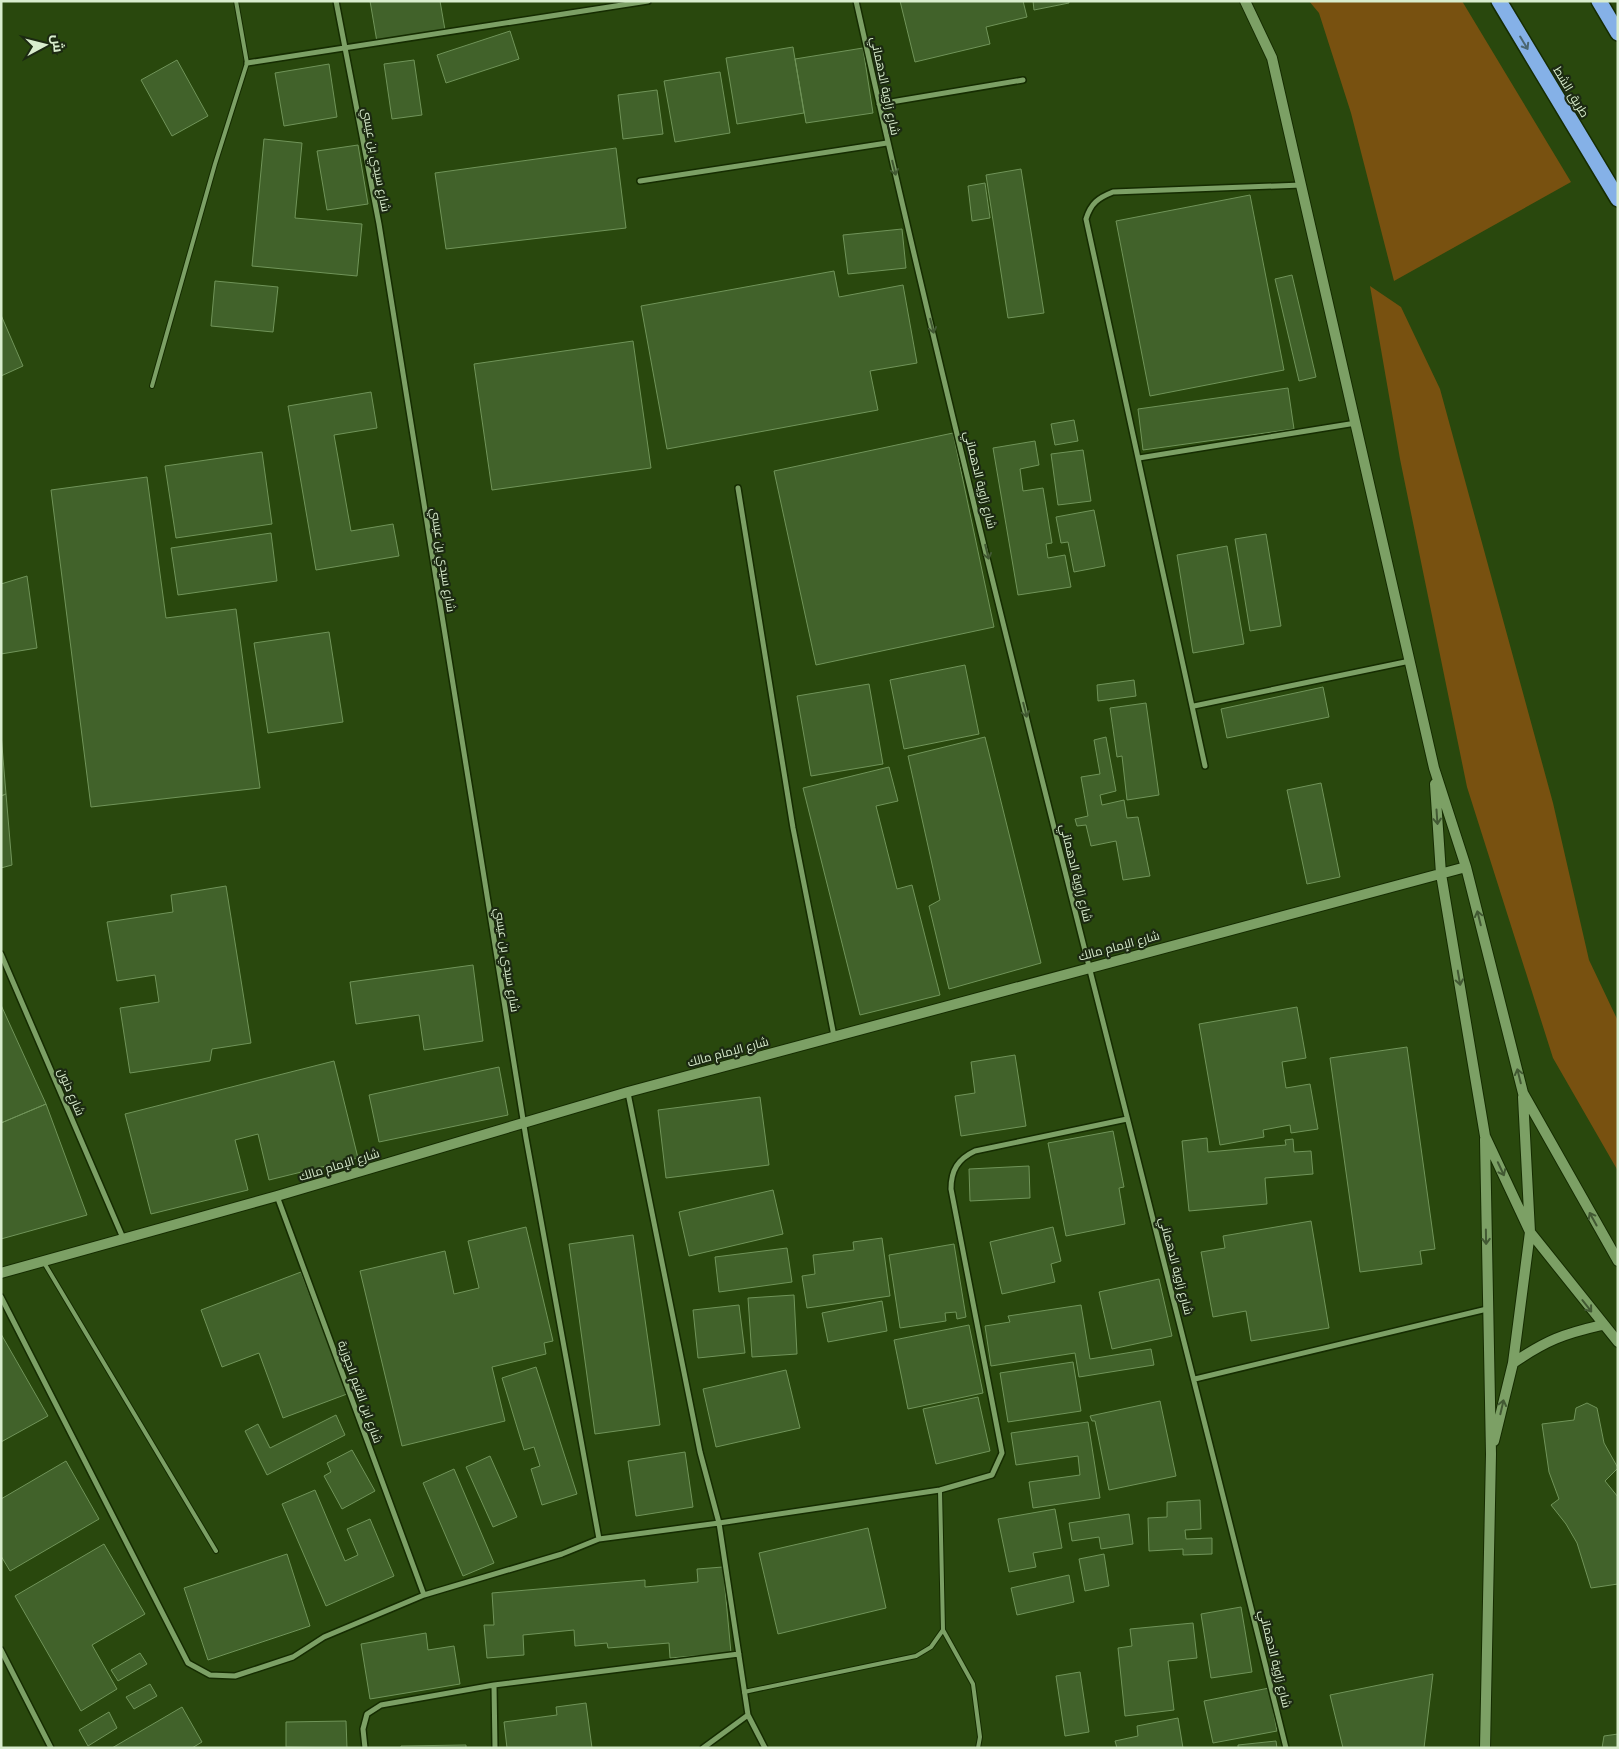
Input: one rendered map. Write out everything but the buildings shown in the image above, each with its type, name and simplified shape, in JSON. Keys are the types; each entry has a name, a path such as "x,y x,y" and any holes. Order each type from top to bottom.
{"highway":[{"name":"طريق الشط","path":"1499,1 1618,199"},
{"path":"1599,1 1618,33"}],"main road":[{"path":"1245,1 1272,58 1357,423 1434,768 1466,867 1523,1093 1530,1232 1513,1363 1491,1454"},
{"path":"1434,768 1441,874 1485,1136 1491,1454 1485,1748"},
{"name":"شارع الإمام مالك","path":"1,1273 278,1196 628,1092 1466,867"},
{"path":"1523,1093 1618,1262"},
{"path":"1485,1136 1530,1232 1602,1325 1618,1342"},
{"path":"1513,1363 1541,1344 1556,1337 1602,1325"}],"street":[{"name":"شارع سيدي بن عيسي","path":"336,1 379,224 524,1123 599,1538"},
{"path":"247,63 648,1"},
{"name":"شارع زاوية الدهماني","path":"856,1 887,143 1088,967 1195,1378 1286,1748"},
{"path":"879,104 1023,80"},
{"path":"640,182 887,143"},
{"path":"1205,766 1194,706 1086,219 1090,206 1100,198 1113,192 1302,185"},
{"path":"1139,458 1357,423"},
{"path":"738,488 793,828 834,1036"},
{"path":"1194,706 1410,661"},
{"name":"شارع دنون","path":"1,954 123,1238"},
{"path":"628,1092 700,1452 719,1523 748,1715 765,1748"},
{"path":"1,1297 188,1663 210,1675 235,1676 293,1657 330,1635 424,1595 562,1554 599,1538 719,1523 940,1490 992,1475 1002,1453 951,1189 951,1176 956,1164 965,1156 975,1151 1127,1119"},
{"name":"شارع ابن القيم الجوزية","path":"278,1196 424,1595"},
{"path":"1195,1378 1487,1309"},
{"path":"1,1650 51,1748"},
{"path":"365,1748 363,1729 367,1714 381,1706 494,1686 739,1654"},
{"path":"494,1686 495,1748"},
{"path":"703,1748 748,1715"}],"lane":[{"path":"152,386 215,164 247,63 236,1"},
{"path":"43,1262 216,1551"},
{"path":"940,1490 943,1630 973,1684 980,1737 978,1748"},
{"path":"744,1692 916,1656 931,1647 943,1630"}],"shaded area":[{"path":"1309,1 1462,1 1571,182 1394,281 1351,113 1319,13"},
{"path":"1370,286 1401,307 1440,389 1553,803 1589,960 1618,1021 1618,1171 1553,1058 1467,787 1400,459"}]}
